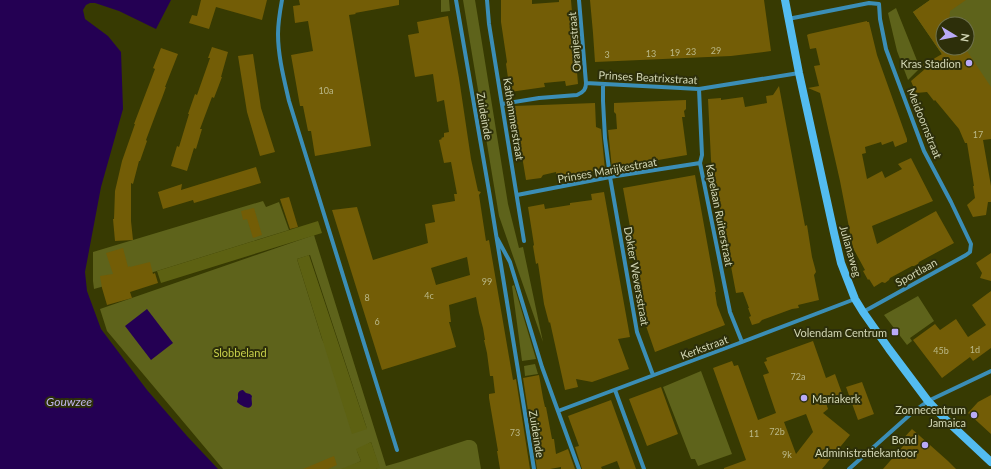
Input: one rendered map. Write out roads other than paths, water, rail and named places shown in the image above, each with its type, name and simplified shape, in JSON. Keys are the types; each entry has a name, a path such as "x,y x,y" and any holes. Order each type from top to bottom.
{"main road":[{"name":"Julianaweg","path":"785,0 799,73 841,263 856,299 863,312 928,401 991,462"}],"street":[{"path":"282,0 278,33 280,58 289,101 397,450"},
{"name":"Zuideinde","path":"456,0 534,469"},
{"name":"Kathammerstraat","path":"487,0 489,24 524,241"},
{"name":"Oranjestraat","path":"579,0 586,83"},
{"name":"Meidoornstraat","path":"788,19 869,3 880,4 880,19 886,48 924,151 971,244"},
{"name":"Prinses Beatrixstraat","path":"502,104 539,98 577,95 585,90 586,83 699,89 799,73"},
{"name":"Dokter Weversstraat","path":"603,84 605,138 610,177 637,332 653,375"},
{"name":"Kapelaan Ruiterstraat","path":"699,89 702,155 700,163 730,312 742,342"},
{"name":"Prinses Marijkestraat","path":"517,195 610,177 700,163"},
{"name":"Zuideinde","path":"496,236 510,262 542,367 558,411"},
{"name":"Sportlaan","path":"863,312 966,255 970,252 971,244"},
{"name":"Kerkstraat","path":"558,411 856,299"},
{"path":"849,469 912,412 928,401 991,371"},
{"path":"615,390 644,469"},
{"path":"558,411 579,469"}],"water":[{"name":"Gouwzee","path":"0,0 171,0 156,29 119,11 95,3 86,5 83,10 85,19 108,36 121,52 123,109 101,187 85,272 87,291 101,329 147,390 218,469 0,469"},
{"path":"147,309 173,343 151,360 125,326"},
{"path":"243,390 252,396 252,404 248,408 237,402 238,393"}],"place":[{"name":"Kras Stadion","path":"969,63"},
{"name":"Volendam Centrum","path":"895,332"},
{"name":"Mariakerk","path":"804,398"},
{"name":"Zonnecentrum Jamaica","path":"974,415"},
{"name":"Bond Administratiekantoor","path":"925,445"}],"park label":[{"name":"Slobbeland","path":"240,352"}]}
